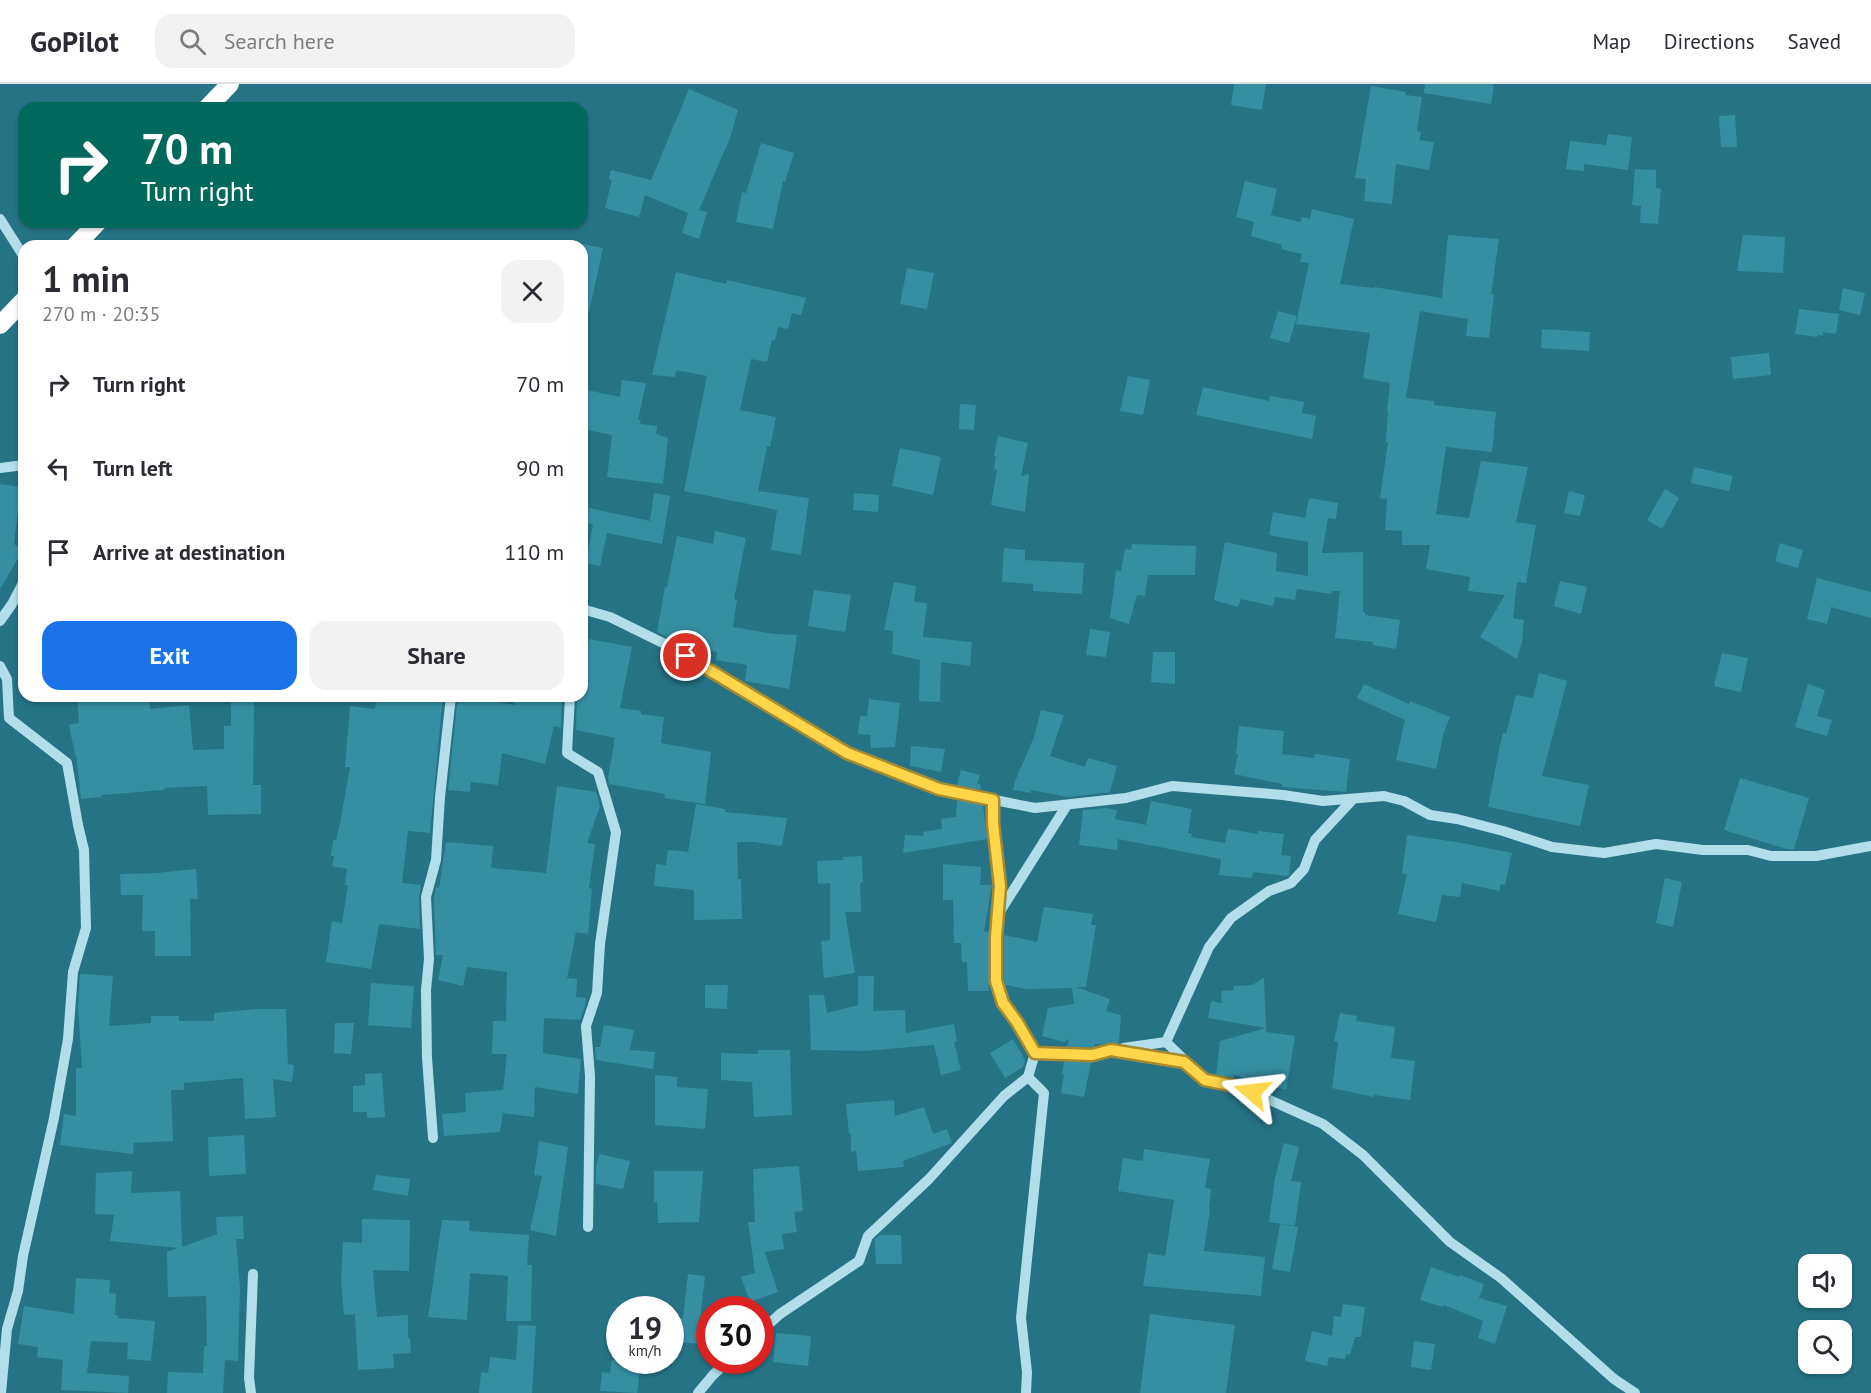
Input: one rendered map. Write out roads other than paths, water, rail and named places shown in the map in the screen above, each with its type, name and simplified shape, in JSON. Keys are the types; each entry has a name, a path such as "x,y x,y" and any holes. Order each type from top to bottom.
{"highway":[{"path":"213,102 230,84"},
{"path":"81,240 92,228"},
{"path":"0,325 18,306"}],"street":[{"path":"0,219 18,248"},
{"path":"0,468 18,466"},
{"path":"0,621 18,592"},
{"path":"588,610 610,616 671,647 716,672 847,753 939,789 1035,808 1126,798 1172,786 1283,795 1323,801 1384,796 1404,801 1430,815 1480,825 1552,847 1604,853 1656,844 1703,850 1748,850 1771,856 1816,856 1871,846"},
{"path":"0,666 7,679 9,718 67,763 84,850 86,928 73,972 68,1039 54,1118 23,1256 18,1291 7,1329 1,1393"},
{"path":"433,1138 427,1058 426,990 429,959 426,897 436,860 450,702"},
{"path":"570,702 567,753 597,772 616,832 600,944 597,993 586,1026 590,1076 588,1227"},
{"path":"1166,1042 1209,947 1231,918 1269,891 1291,883 1304,869 1315,840 1353,799"},
{"path":"774,1319 859,1260 868,1236 929,1179 1004,1096 1028,1077 1035,1053 1003,1003 996,981 996,937 1000,886 993,823 993,800"},
{"path":"999,913 1067,805"},
{"path":"1035,1053 1092,1055 1166,1042"},
{"path":"1166,1042 1205,1080 1252,1092 1323,1124 1363,1155 1450,1242 1501,1278 1614,1379 1635,1393"},
{"path":"1111,1050 1184,1062"},
{"path":"1026,1393 1027,1372 1020,1318 1044,1093 1028,1077"},
{"path":"251,1393 249,1378 253,1274"},
{"path":"698,1393 714,1374"}]}
